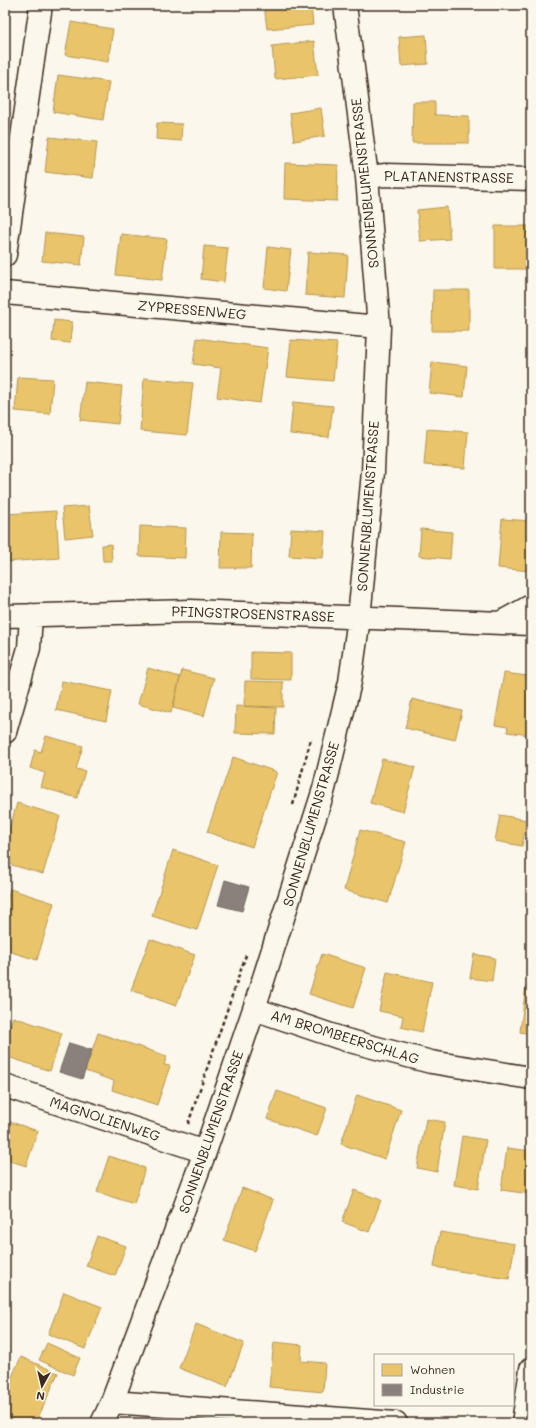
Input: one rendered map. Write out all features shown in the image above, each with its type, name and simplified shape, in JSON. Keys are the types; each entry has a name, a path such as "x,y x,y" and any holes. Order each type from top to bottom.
{"street":[{"path":"5,256 41,5"},
{"name":"SONNENBLUMENSTRASSE","path":"102,1423 112,1402 205,1152 254,1009 324,790 350,682 359,618 373,472 379,327 367,177 345,5"},
{"name":"PLATANENSTRASSE","path":"367,177 386,175 531,180"},
{"name":"ZYPRESSENWEG","path":"5,293 379,327"},
{"path":"502,622 531,606"},
{"name":"PFINGSTROSENSTRASSE","path":"5,616 31,614 191,611 531,624"},
{"path":"5,732 29,648 31,614"},
{"name":"AM BROMBEERSCHLAG","path":"254,1009 346,1040 431,1062 531,1078"},
{"name":"MAGNOLIENWEG","path":"5,1086 205,1152"},
{"path":"523,1423 531,1369"},
{"path":"112,1402 396,1423"}],"path":[{"path":"292,809 312,734"},
{"path":"181,1144 246,952"}],"building: Wohnen":[{"path":"5,5 11,5 6,32 5,32"},
{"path":"264,5 311,5 313,25 267,29"},
{"path":"71,22 113,29 108,62 65,55"},
{"path":"426,35 428,64 401,66 399,37"},
{"path":"314,41 318,75 275,79 272,46"},
{"path":"58,75 109,82 103,120 53,112"},
{"path":"413,102 435,102 435,115 469,116 469,143 412,143"},
{"path":"321,108 325,136 294,141 290,113"},
{"path":"157,123 182,124 181,141 156,139"},
{"path":"49,137 97,142 93,178 45,172"},
{"path":"285,163 338,165 337,201 284,199"},
{"path":"447,207 450,239 420,241 417,210"},
{"path":"495,226 531,226 531,269 495,269"},
{"path":"45,233 84,237 81,265 42,261"},
{"path":"121,234 167,239 162,280 116,275"},
{"path":"204,246 228,248 224,282 201,279"},
{"path":"268,247 291,250 286,291 264,288"},
{"path":"308,252 348,255 345,298 305,295"},
{"path":"433,290 469,290 469,331 432,331"},
{"path":"54,320 72,322 70,343 52,341"},
{"path":"197,338 268,348 260,403 217,397 221,368 193,364"},
{"path":"291,340 337,343 333,381 287,377"},
{"path":"432,362 467,366 464,397 429,393"},
{"path":"18,377 53,379 50,414 15,411"},
{"path":"144,378 193,383 187,435 140,431"},
{"path":"85,382 122,386 118,424 80,420"},
{"path":"293,402 333,406 329,437 290,434"},
{"path":"427,429 468,432 465,468 424,465"},
{"path":"89,506 93,535 65,538 62,508"},
{"path":"56,511 59,558 5,562 5,514"},
{"path":"502,519 531,521 531,571 498,568"},
{"path":"140,526 186,528 185,558 139,556"},
{"path":"291,529 325,531 323,558 289,556"},
{"path":"421,529 452,532 450,559 419,556"},
{"path":"221,532 252,533 251,568 220,568"},
{"path":"111,544 112,561 103,561 102,545"},
{"path":"251,652 291,653 291,680 251,679"},
{"path":"148,668 180,677 171,713 138,704"},
{"path":"182,670 214,678 204,716 173,708"},
{"path":"504,673 527,676 526,681 531,681 530,735 507,732 508,727 495,725"},
{"path":"62,681 112,691 106,721 56,710"},
{"path":"245,681 283,682 283,707 244,706"},
{"path":"412,699 462,711 455,740 405,728"},
{"path":"236,706 276,708 275,734 235,733"},
{"path":"46,736 83,746 76,769 85,771 77,798 41,787 45,773 30,768 35,750 41,752"},
{"path":"233,757 277,772 252,847 207,832"},
{"path":"382,759 415,767 403,812 370,803"},
{"path":"17,803 60,816 43,874 5,863 5,844"},
{"path":"500,815 527,820 522,846 495,841"},
{"path":"360,830 406,842 388,903 344,890"},
{"path":"173,850 218,865 197,930 152,916"},
{"path":"10,889 54,903 37,960 5,950 5,906"},
{"path":"150,939 195,955 176,1006 131,990"},
{"path":"322,954 366,968 353,1008 309,994"},
{"path":"474,954 495,958 492,981 470,978"},
{"path":"387,972 432,982 422,1032 401,1027 403,1016 379,1011"},
{"path":"526,986 531,986 531,1034 520,1032"},
{"path":"13,1017 62,1033 50,1071 5,1056 5,1041"},
{"path":"98,1033 167,1056 164,1065 170,1066 157,1105 112,1090 114,1081 85,1071"},
{"path":"277,1091 327,1108 317,1136 267,1119"},
{"path":"357,1095 401,1110 385,1159 341,1144"},
{"path":"426,1119 445,1122 437,1172 417,1168"},
{"path":"5,1120 38,1131 26,1166 5,1159"},
{"path":"462,1136 486,1140 478,1189 454,1185"},
{"path":"507,1148 531,1151 531,1194 501,1190"},
{"path":"109,1156 145,1168 134,1204 97,1192"},
{"path":"242,1188 273,1200 255,1251 224,1240"},
{"path":"354,1190 381,1200 369,1232 342,1222"},
{"path":"440,1232 515,1244 509,1279 434,1267"},
{"path":"97,1236 126,1246 115,1276 86,1266"},
{"path":"64,1292 102,1307 85,1349 48,1334"},
{"path":"196,1324 244,1343 227,1387 179,1368"},
{"path":"274,1342 302,1345 301,1361 325,1363 323,1392 269,1387"},
{"path":"47,1343 80,1358 73,1375 39,1360"},
{"path":"21,1357 58,1373 36,1423 5,1423 5,1392"}],"building: Industrie":[{"path":"225,880 249,887 242,911 218,905"},
{"path":"69,1043 92,1050 82,1079 59,1072"}]}
